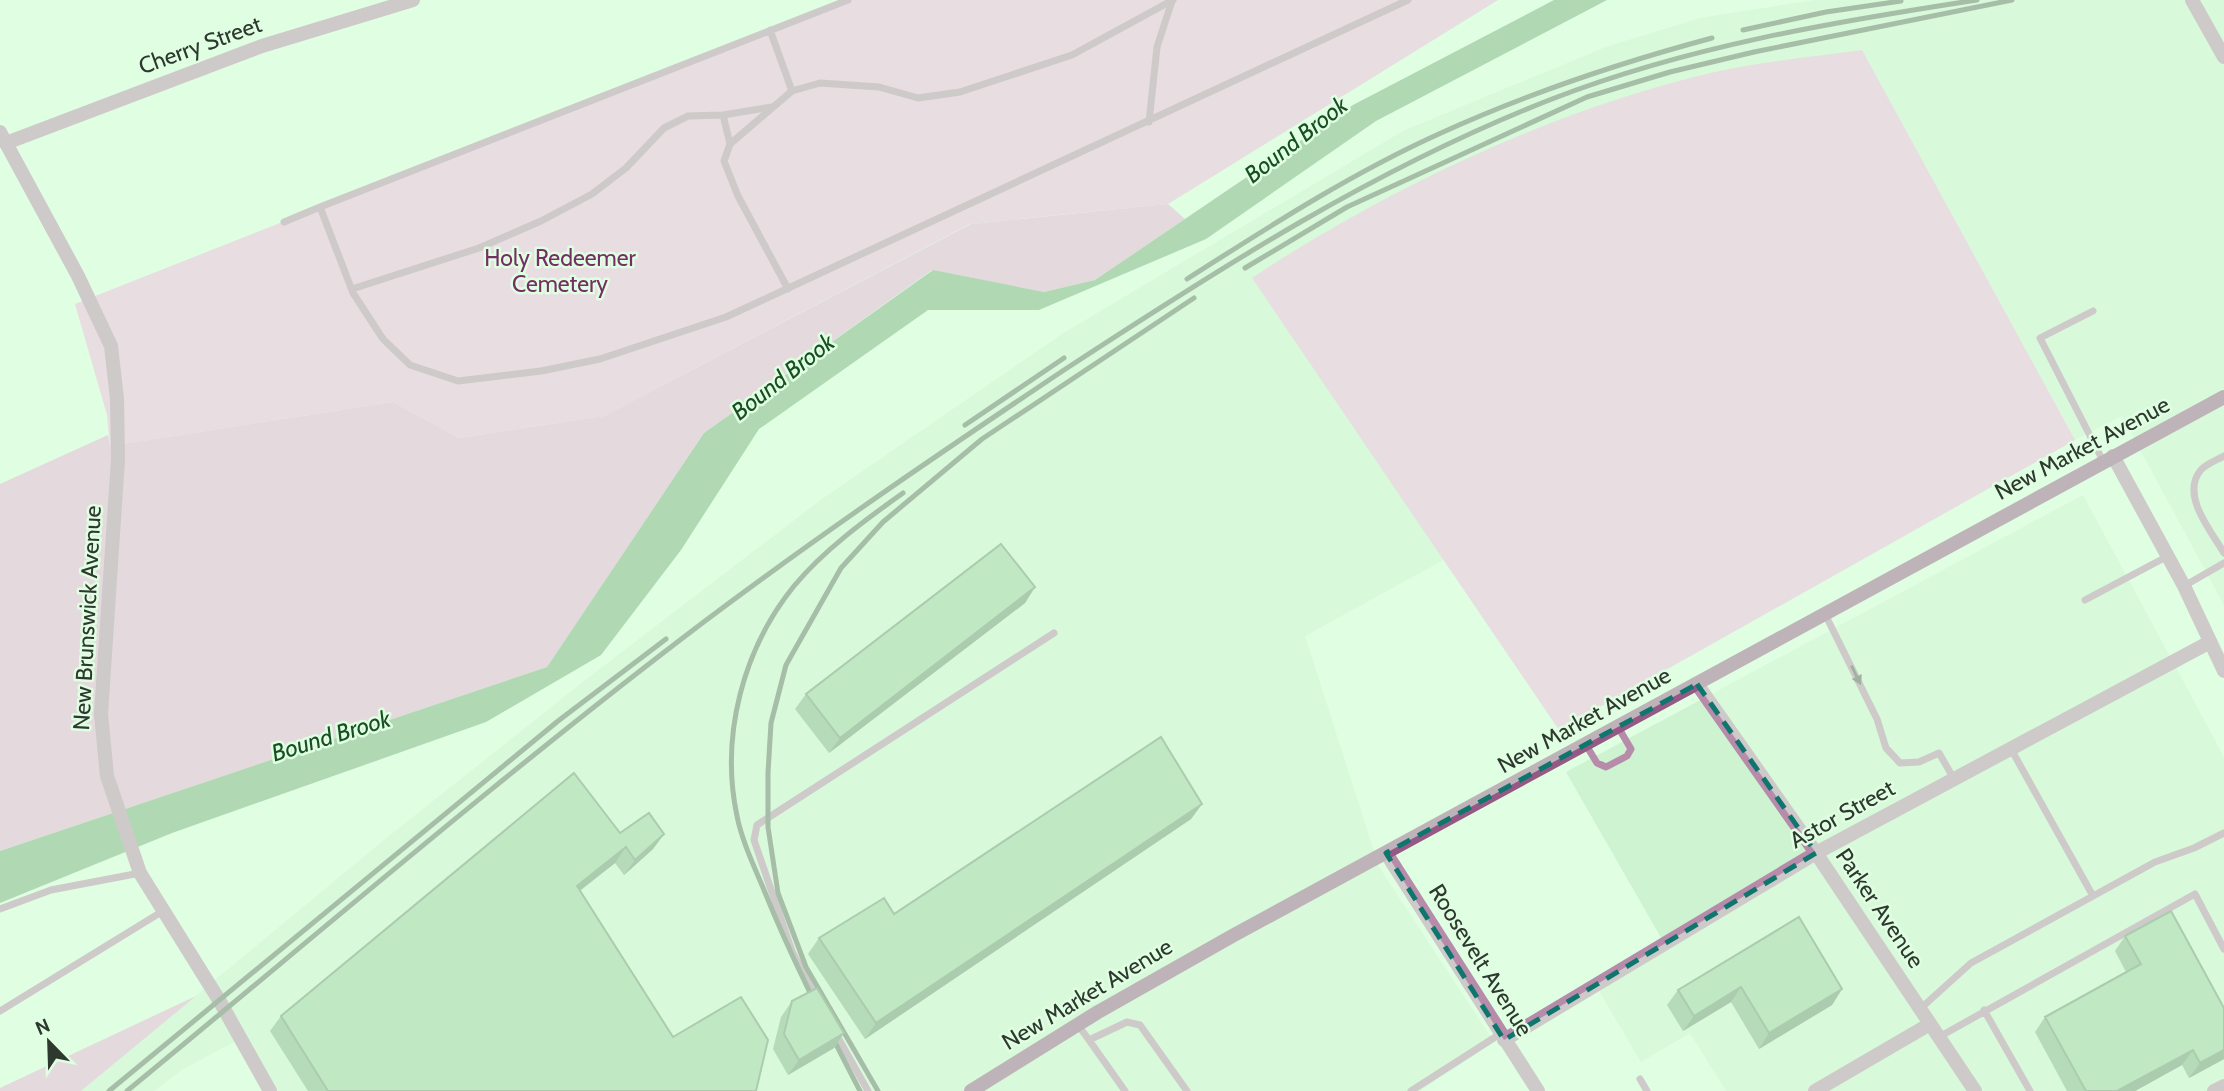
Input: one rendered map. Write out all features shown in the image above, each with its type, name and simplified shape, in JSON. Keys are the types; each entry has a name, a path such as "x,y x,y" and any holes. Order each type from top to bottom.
{"main road":[{"name":"New Market Avenue","path":"971,1091 1078,1024 1234,935 2224,397"}],"street":[{"name":"Cherry Street","path":"3,137 262,46 413,0"},
{"path":"2192,0 2224,57"},
{"name":"New Brunswick Avenue","path":"3,137 78,276 111,346 117,399 118,459 101,714 107,776 140,873 271,1091"},
{"path":"2108,458 2168,556 2224,671"},
{"name":"Astor Street","path":"1502,1037 1816,853 2210,642"},
{"name":"Parker Avenue","path":"1697,684 1816,853 1975,1091"},
{"name":"Roosevelt Avenue","path":"1386,853 1538,1091"},
{"path":"1815,1091 1934,1031"},
{"path":"2214,1091 2224,1086"}],"lane":[{"path":"284,222 848,0"},
{"path":"1149,122 1157,47 1173,0"},
{"path":"788,289 738,196 724,161 730,144 792,91 820,83 879,88 918,98 960,92 1072,55 1173,0"},
{"path":"320,207 352,289 383,339 410,365 458,381 541,371 600,359 726,317 1408,0"},
{"path":"770,30 792,91"},
{"path":"352,289 479,248 541,222 592,194 626,167 664,128 688,116 723,115 774,106"},
{"path":"723,115 730,144"},
{"path":"2092,311 2040,338 2108,458"},
{"path":"2224,456 2201,469 2194,484 2193,498 2224,553"},
{"path":"2085,600 2168,556"},
{"path":"2183,586 2224,563"},
{"path":"1825,614 1877,719 1886,748 1900,763 1919,762 1939,752 1954,779"},
{"path":"820,1003 792,951 754,840 757,825 1054,633"},
{"path":"1586,745 1597,763 1606,767 1627,756 1631,749 1618,727"},
{"path":"2011,749 2092,896"},
{"path":"1920,1010 1971,963 2155,862 2194,848 2224,833"},
{"path":"0,909 51,890 140,873"},
{"path":"1934,1031 1984,1010 2195,894 2224,949"},
{"path":"0,1011 164,911"},
{"path":"1984,1010 2030,1091"},
{"path":"1089,1040 1127,1022 1140,1024 1187,1091"},
{"path":"1078,1024 1125,1091"},
{"path":"832,1025 868,1091"},
{"path":"1411,1091 1502,1037"},
{"path":"1640,1079 1647,1091"}],"highlighted area":[{"path":"1697,684 1816,853 1504,1040 1386,853"}],"shaded area":[{"path":"1815,0 2224,0 2224,605 2122,416 2075,440 1862,50 1716,72 1612,101 1490,150 1252,278 1445,559 1305,636 1379,867 1494,1042 1420,1091 270,1091 234,1042 183,1069 154,1091 81,1091 384,840 588,678 822,499 1062,334 1403,131 1606,47 1700,18"},
{"path":"1168,204 1185,219 1095,280 1044,292 932,270 704,433 547,667 0,851 0,484 108,435 110,446 393,402 459,438 604,416 971,224"},
{"path":"2083,495 2224,757 2224,1091 1726,1091 1690,1033 1641,1062 1595,984 1664,943 1566,772"},
{"path":"196,996 81,1091 0,1091 0,1088"}],"green space":[{"name":"Holy Redeemer Cemetery","path":"844,0 1498,0 1168,204 970,224 604,416 459,438 393,402 110,446 107,415 75,304"},
{"path":"1862,50 2075,440 1559,730 1252,278 1359,213 1416,183 1474,155 1595,107 1733,68"}],"water":[{"name":"Bound Brook","path":"1554,0 1607,0 1376,121 1206,239 1039,310 928,310 759,429 681,550 601,655 486,722 172,833 0,903 0,851 547,667 704,433 933,270 1044,292 1095,280 1353,105"}],"building":[{"path":"1001,544 1035,587 840,738 806,694"},
{"path":"1161,737 1202,804 876,1023 819,938 884,898 894,914"},
{"path":"574,773 620,833 649,813 664,834 635,860 626,847 577,886 673,1037 741,997 768,1040 756,1091 328,1091 281,1016"},
{"path":"2171,911 2224,1008 2224,1050 2200,1063 2193,1050 2117,1091 2086,1091 2045,1017 2141,964 2125,936"},
{"path":"1799,917 1842,989 1769,1033 1741,987 1694,1016 1678,990"},
{"path":"817,988 844,1033 799,1060 784,1034 792,1001"}],"railway":[{"path":"127,1091 486,794 749,588 1064,370 1241,257 1424,156 1487,126 1604,80 1656,64 1762,38 1977,0"},
{"path":"1245,268 1347,207 1587,97 1670,72 1754,52 2012,0"},
{"path":"1743,30 1826,12 1901,1"},
{"path":"1187,279 1343,183 1441,133 1575,80 1712,38"},
{"path":"878,1091 806,967 778,893 768,827 768,773 771,723 786,665 841,568 883,522 982,439 1194,298"},
{"path":"965,425 1064,358"},
{"path":"860,1091 798,967 742,835 732,786 734,725 749,665 761,637 794,586 832,548 903,493"},
{"path":"109,1091 558,721 666,639"}]}
